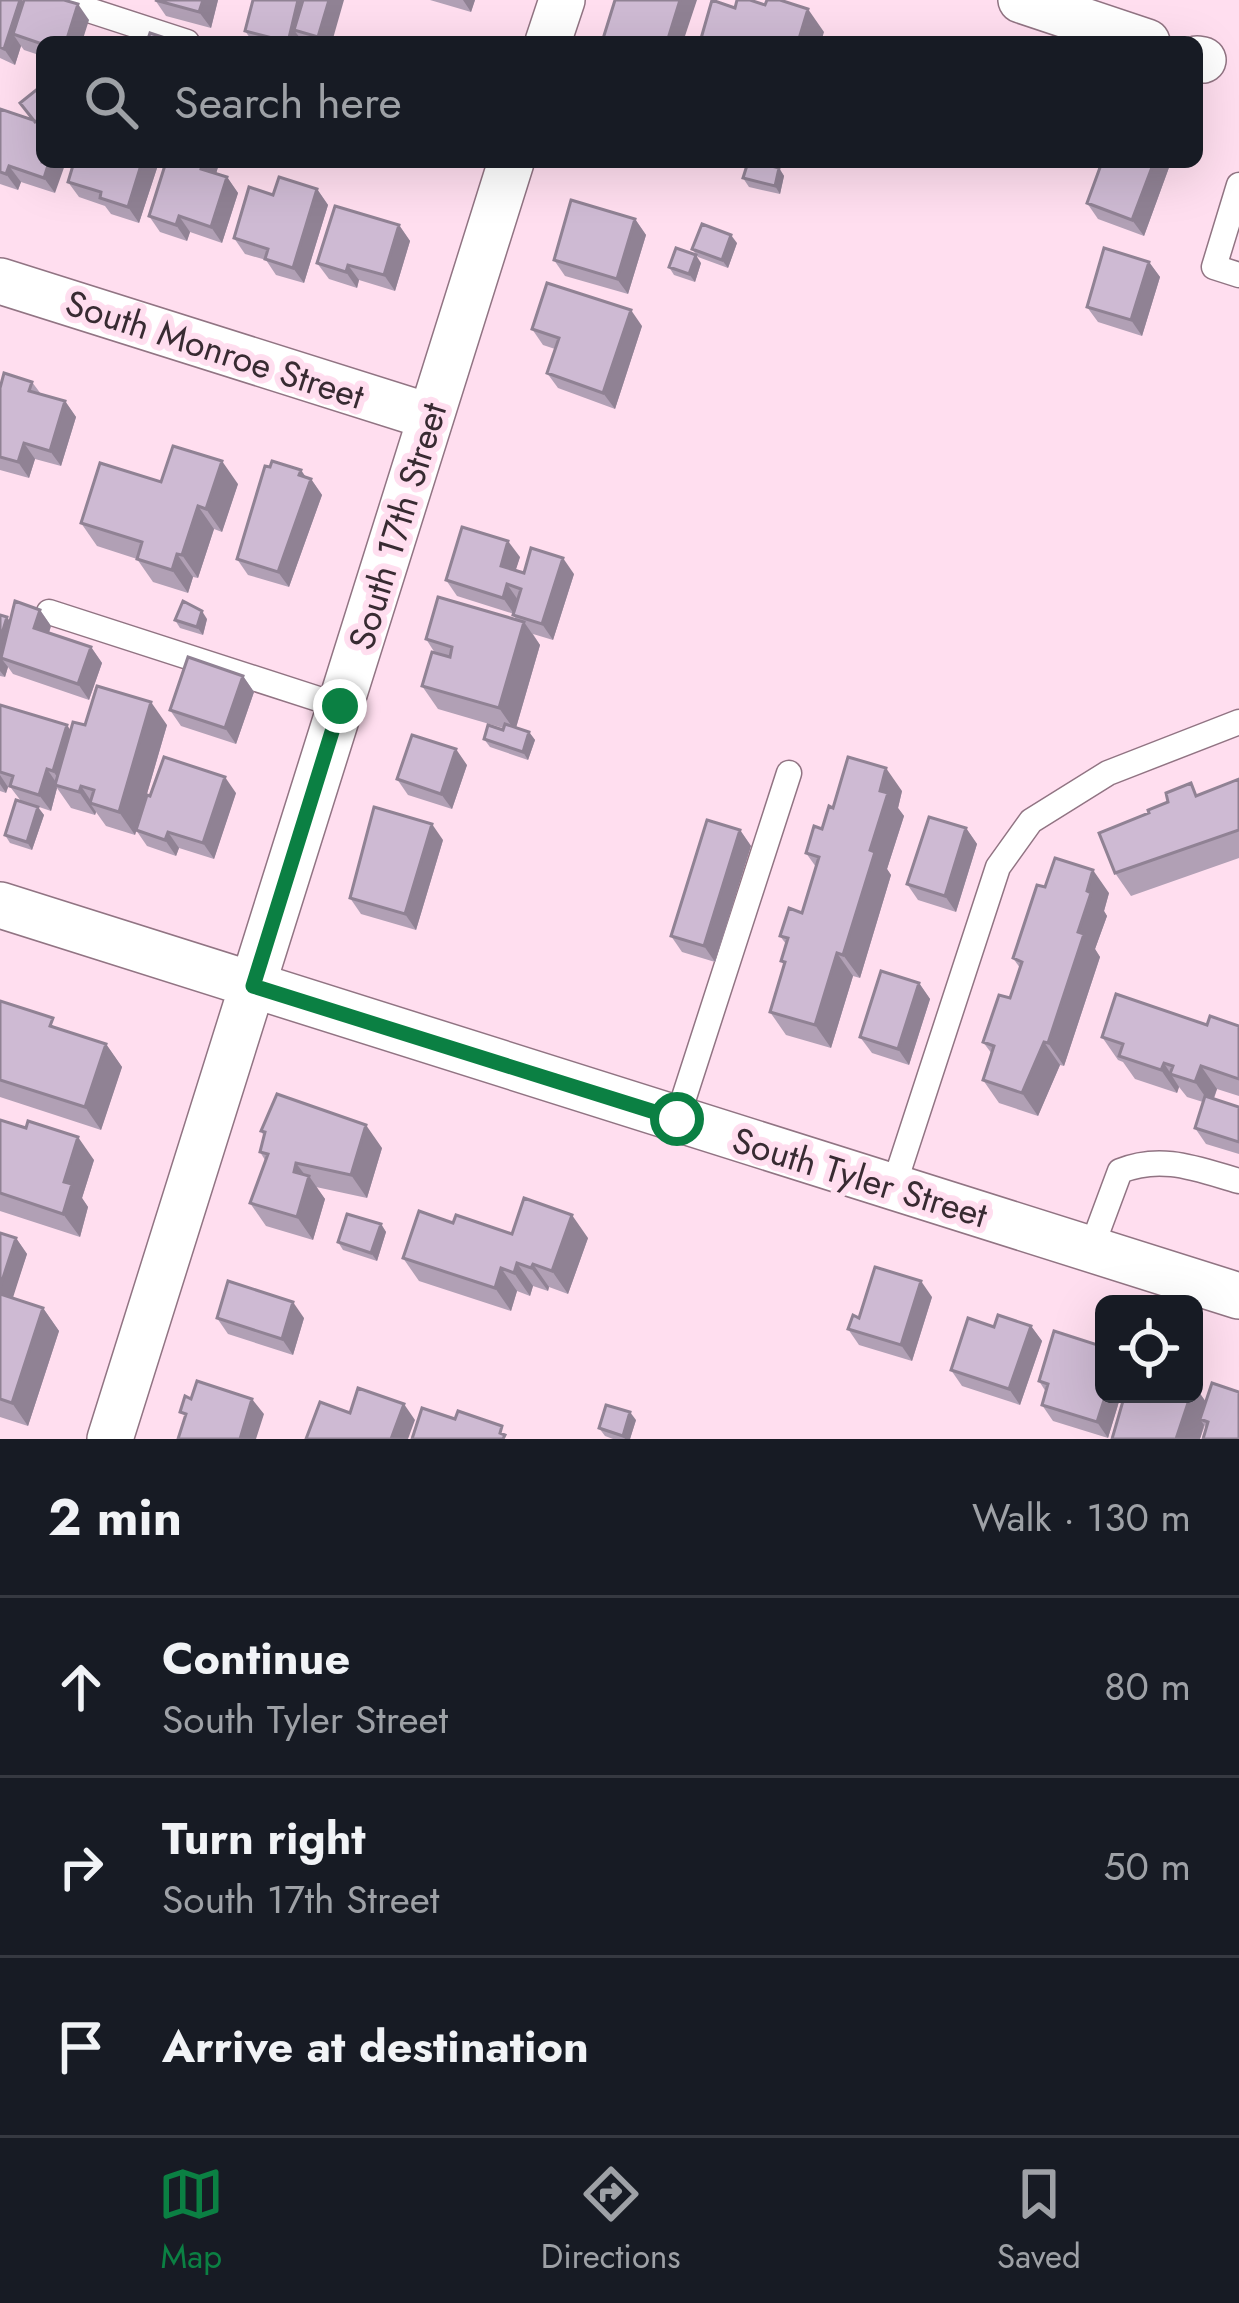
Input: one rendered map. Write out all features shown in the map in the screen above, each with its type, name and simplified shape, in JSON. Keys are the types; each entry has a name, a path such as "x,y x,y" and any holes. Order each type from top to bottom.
{"street":[{"path":"550,36 562,0"},
{"path":"1021,0 1129,36"},
{"name":"South 17th Street","path":"110,1439 509,168"},
{"name":"South Monroe Street","path":"0,281 431,417"},
{"name":"South Tyler Street","path":"0,904 1239,1296"}],"lane":[{"path":"58,0 169,36"},
{"path":"1239,185 1214,267 1239,274"},
{"path":"49,612 340,706"},
{"path":"893,1188 998,867 1031,821 1108,773 1239,722"},
{"path":"677,1119 789,773"},
{"path":"1091,1250 1120,1172 1143,1162 1172,1162 1239,1181"}],"building":[{"path":"0,0 20,0 4,49 0,47"},
{"path":"24,0 78,4 68,36 36,36 36,42 13,34"},
{"path":"155,0 203,0 199,12"},
{"path":"253,0 298,0 289,36 245,31"},
{"path":"303,0 329,0 318,36 294,30"},
{"path":"615,0 680,0 669,36 604,36"},
{"path":"712,0 735,8 737,0 765,5 767,0 780,0 808,9 800,36 702,36"},
{"path":"36,90 36,121 35,122 20,103"},
{"path":"0,109 36,121 36,168 47,168 44,178 9,166 6,174 0,172"},
{"path":"72,168 140,168 128,207 68,182"},
{"path":"164,168 201,168 227,177 211,227 179,216 176,225 149,216"},
{"path":"746,168 779,168 775,186 743,178"},
{"path":"1100,168 1152,168 1132,220 1087,203"},
{"path":"279,177 317,189 293,268 265,259 268,249 234,238 249,187 273,195"},
{"path":"571,200 635,219 617,279 554,260"},
{"path":"335,206 399,225 384,275 348,265 346,272 317,263"},
{"path":"702,224 731,235 722,260 692,249"},
{"path":"676,248 696,255 689,274 669,267"},
{"path":"1104,248 1149,262 1131,320 1087,307"},
{"path":"547,283 631,310 603,393 547,373 559,338 532,329"},
{"path":"4,373 32,382 29,391 65,401 50,451 24,443 18,462 0,457"},
{"path":"173,446 222,461 206,509 198,506 182,555 177,554 172,570 137,559 142,542 81,523 100,463 161,482"},
{"path":"272,461 301,470 299,475 311,479 278,572 237,559 265,466 270,467"},
{"path":"462,527 508,541 501,566 524,573 531,548 563,558 542,624 513,615 521,589 507,584 503,598 446,580"},
{"path":"438,597 524,622 499,708 422,686 432,652 450,657 452,647 426,639"},
{"path":"15,601 40,610 34,628 91,647 78,684 1,658"},
{"path":"183,601 202,611 197,627 175,620"},
{"path":"188,657 243,676 225,728 170,710"},
{"path":"97,686 151,702 119,812 90,803 94,790 81,786 79,792 55,785 73,722 85,725"},
{"path":"0,705 67,725 53,771 47,769 39,795 10,786 13,776 0,772"},
{"path":"505,724 529,732 523,752 484,739 488,725 503,730"},
{"path":"412,735 456,749 441,794 397,779"},
{"path":"164,757 225,777 203,843 168,832 165,840 136,830"},
{"path":"848,757 886,768 880,791 888,793 843,955 837,953 815,1025 770,1012 785,962 781,961 788,938 780,936 789,908 802,913 819,857 806,853 814,826 822,829 829,806 833,808"},
{"path":"1239,779 1239,830 1115,873 1099,833 1149,813 1168,802 1166,793 1191,783 1196,796"},
{"path":"16,800 38,807 27,842 5,835"},
{"path":"374,807 432,824 405,914 350,898"},
{"path":"929,817 966,828 945,896 907,884"},
{"path":"707,820 740,830 704,946 671,936"},
{"path":"1055,858 1093,870 1087,891 1091,893 1078,932 1084,934 1048,1043 1044,1042 1022,1093 983,1080 994,1046 983,1042 999,995 1010,998 1022,962 1013,958 1037,885 1045,887"},
{"path":"881,971 919,983 898,1049 860,1037"},
{"path":"1116,994 1207,1025 1210,1016 1239,1026 1239,1079 1201,1066 1195,1082 1170,1074 1173,1066 1164,1063 1161,1070 1119,1056 1123,1044 1102,1037"},
{"path":"0,1001 53,1018 50,1026 106,1044 85,1107 0,1080"},
{"path":"277,1094 366,1125 351,1175 296,1163 294,1172 309,1176 297,1217 250,1203 268,1154 260,1152 265,1132 261,1131"},
{"path":"1205,1096 1239,1107 1239,1142 1195,1128"},
{"path":"0,1120 26,1128 28,1121 78,1137 64,1182 72,1184 63,1214 0,1193"},
{"path":"524,1198 572,1215 552,1271 517,1263 514,1273 501,1268 495,1288 403,1258 419,1211 453,1223 456,1215 512,1234"},
{"path":"347,1214 381,1224 371,1253 338,1242"},
{"path":"0,1233 16,1238 0,1287"},
{"path":"875,1267 921,1281 901,1345 848,1329 853,1315 859,1318"},
{"path":"228,1281 293,1302 282,1339 217,1318"},
{"path":"0,1294 43,1308 12,1403 0,1399"},
{"path":"998,1315 1031,1326 1009,1389 951,1370 968,1318 994,1327"},
{"path":"1054,1331 1095,1344 1095,1403 1103,1403 1097,1422 1042,1405 1048,1384 1039,1381"},
{"path":"197,1381 252,1399 240,1439 178,1439 186,1414 180,1412 185,1396 191,1399"},
{"path":"1212,1383 1239,1392 1239,1439 1203,1439 1208,1422 1200,1419"},
{"path":"358,1388 404,1404 391,1439 306,1439 320,1402 350,1413"},
{"path":"1122,1403 1188,1403 1176,1439 1112,1439"},
{"path":"606,1405 630,1412 623,1436 599,1428"},
{"path":"422,1408 455,1419 458,1411 502,1426 500,1433 505,1435 503,1439 412,1439"}],"route":[{"path":"340,706 253,986 677,1119"}]}
